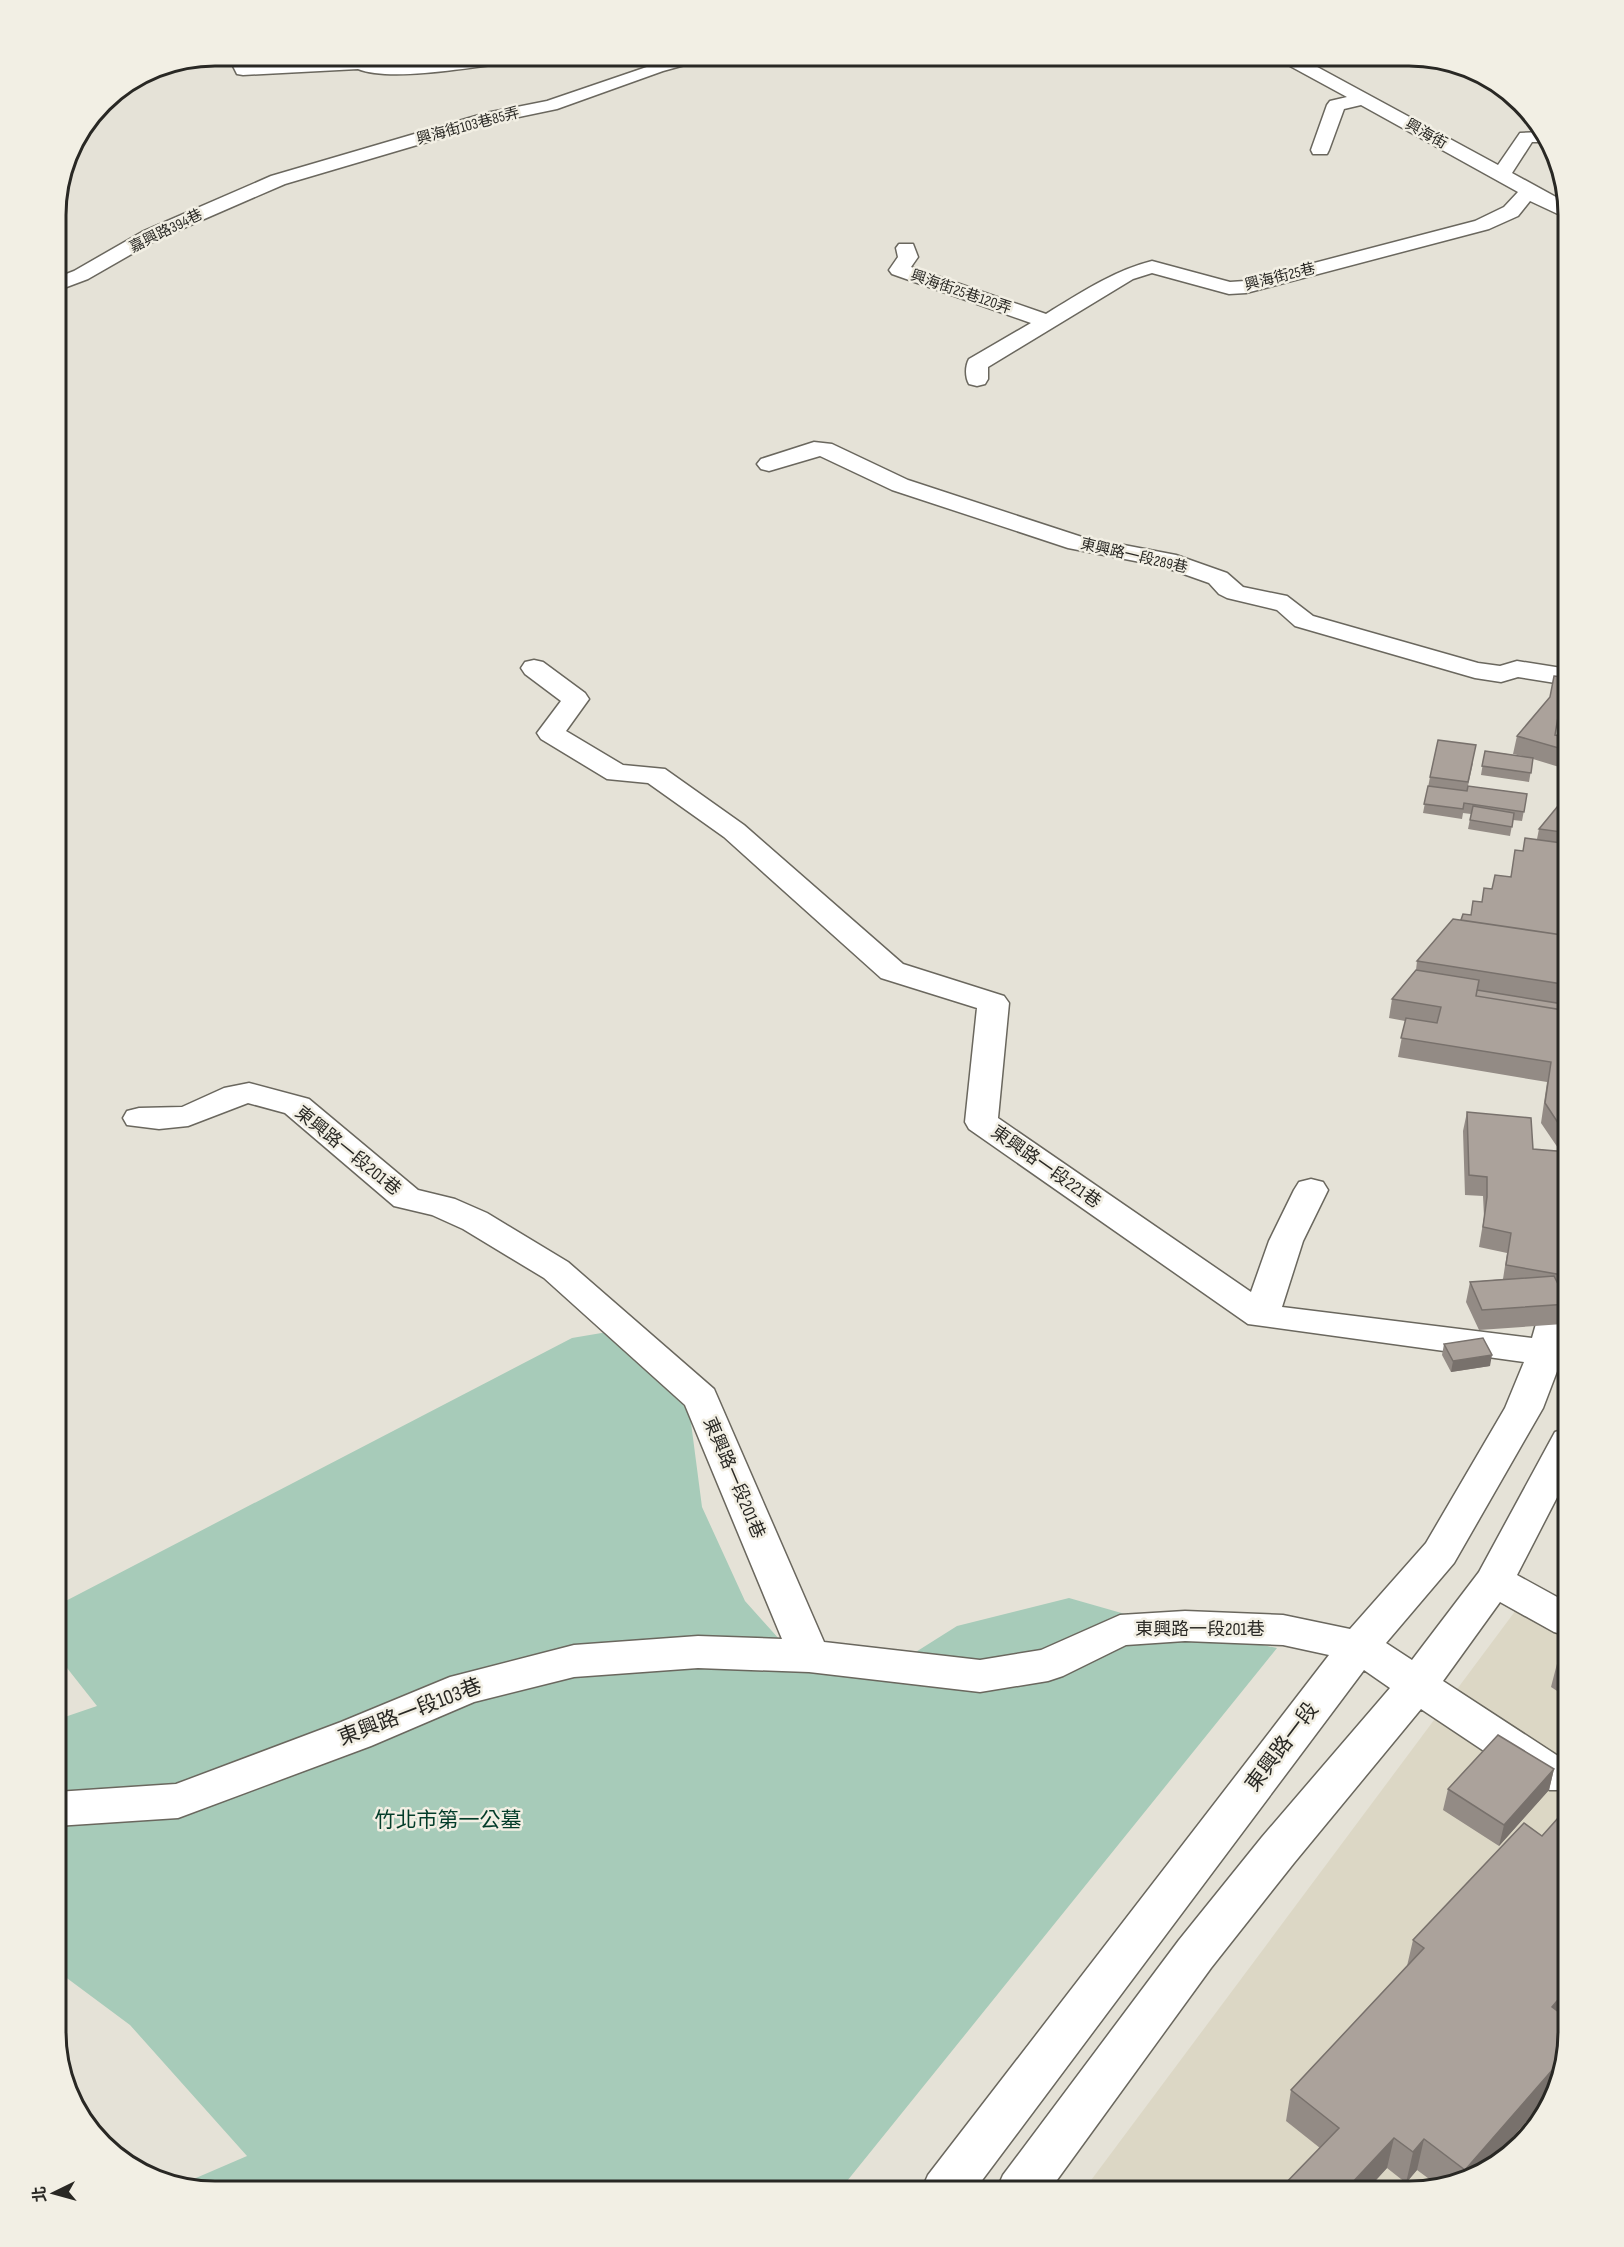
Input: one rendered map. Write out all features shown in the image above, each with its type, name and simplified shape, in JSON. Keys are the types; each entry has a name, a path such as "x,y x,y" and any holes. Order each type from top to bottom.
{"street":[{"path":"241,66 243,70 268,66"},
{"path":"379,66 395,70 432,66"},
{"name":"興海街103巷85弄","path":"278,180 492,117 551,105 661,66"},
{"name":"興海街","path":"1303,66 1558,206"},
{"path":"1320,150 1336,105 1364,99"},
{"path":"1501,175 1526,137 1535,137"},
{"name":"嘉興路394巷","path":"66,281 81,275 149,236 278,180"},
{"name":"興海街25巷","path":"977,379 977,364 1046,321 1142,268 1152,267 1229,288 1246,287 1451,232 1482,226 1519,207 1524,196 1537,194"},
{"name":"興海街25巷120弄","path":"906,248 908,256 899,270 1046,321"},
{"name":"東興路一段289巷","path":"769,464 814,449 824,449 900,485 1077,543 1167,560 1218,578 1228,589 1236,593 1278,601 1304,621 1475,670 1501,674 1517,669 1558,675"},
{"name":"東興路一段221巷","path":"534,668 576,699 551,733 617,773 655,775 734,831 892,971 993,1003 981,1122 1261,1316 1558,1353"},
{"name":"東興路一段201巷","path":"138,1118 159,1119 188,1116 236,1095 249,1093 297,1106 406,1198 443,1207 475,1221 556,1270 701,1398 809,1656 980,1676 1048,1665 1120,1630 1185,1626 1283,1630 1359,1646"},
{"path":"1261,1316 1286,1241 1311,1190"},
{"name":"東興路一段","path":"953,2181 1359,1646 1440,1553 1558,1353"},
{"path":"1027,2181 1202,1946 1278,1850 1416,1686 1494,1581 1558,1462"},
{"path":"1494,1581 1558,1615"},
{"path":"1359,1646 1550,1773 1558,1773"},
{"name":"東興路一段103巷","path":"66,1808 178,1801 356,1734 465,1688 574,1661 698,1652 809,1656"}],"shaded area":[{"path":"1516,1610 1558,1635 1557,2051 1547,2089 1527,2123 1500,2150 1483,2161 1466,2170 1428,2180 1090,2181"}],"green space":[{"name":"竹北市第一公墓","path":"631,1328 690,1415 702,1507 745,1601 807,1670 873,1679 957,1626 1069,1598 1160,1624 1277,1648 847,2181 205,2181 193,2179 247,2156 130,2025 66,1977 66,1717 97,1706 66,1667 66,1601 572,1338"}],"building":[{"path":"1554,676 1558,677 1558,717 1555,735 1558,735 1558,748 1517,736 1550,697"},
{"path":"1438,740 1476,745 1468,782 1430,777"},
{"path":"1485,751 1533,758 1531,773 1482,766"},
{"path":"1428,786 1467,791 1468,786 1527,794 1524,812 1464,803 1463,809 1424,804"},
{"path":"1473,806 1514,813 1512,827 1470,820"},
{"path":"1558,806 1558,832 1539,829"},
{"path":"1525,838 1558,842 1558,934 1461,920 1463,914 1471,915 1473,901 1482,902 1484,888 1492,889 1495,875 1511,877 1515,850 1523,851"},
{"path":"1453,919 1558,934 1558,983 1417,961"},
{"path":"1416,970 1479,980 1476,996 1558,1009 1558,1123 1545,1103 1551,1062 1401,1038 1406,1018 1437,1023 1441,1007 1392,999"},
{"path":"1477,990 1558,1003 1558,1009 1476,996"},
{"path":"1467,1112 1531,1118 1533,1149 1558,1151 1558,1274 1506,1265 1511,1233 1483,1227 1487,1177 1469,1175"},
{"path":"1554,1276 1558,1284 1558,1305 1482,1310 1470,1282"},
{"path":"1483,1338 1492,1355 1453,1361 1444,1344"},
{"path":"1498,1735 1554,1769 1504,1825 1448,1789"},
{"path":"1558,1818 1558,2000 1552,2007 1558,2012 1558,2032 1553,2069 1465,2170 1424,2139 1413,2152 1394,2138 1354,2181 1288,2181 1339,2128 1291,2090 1424,1948 1413,1940 1524,1823 1542,1836"}]}
